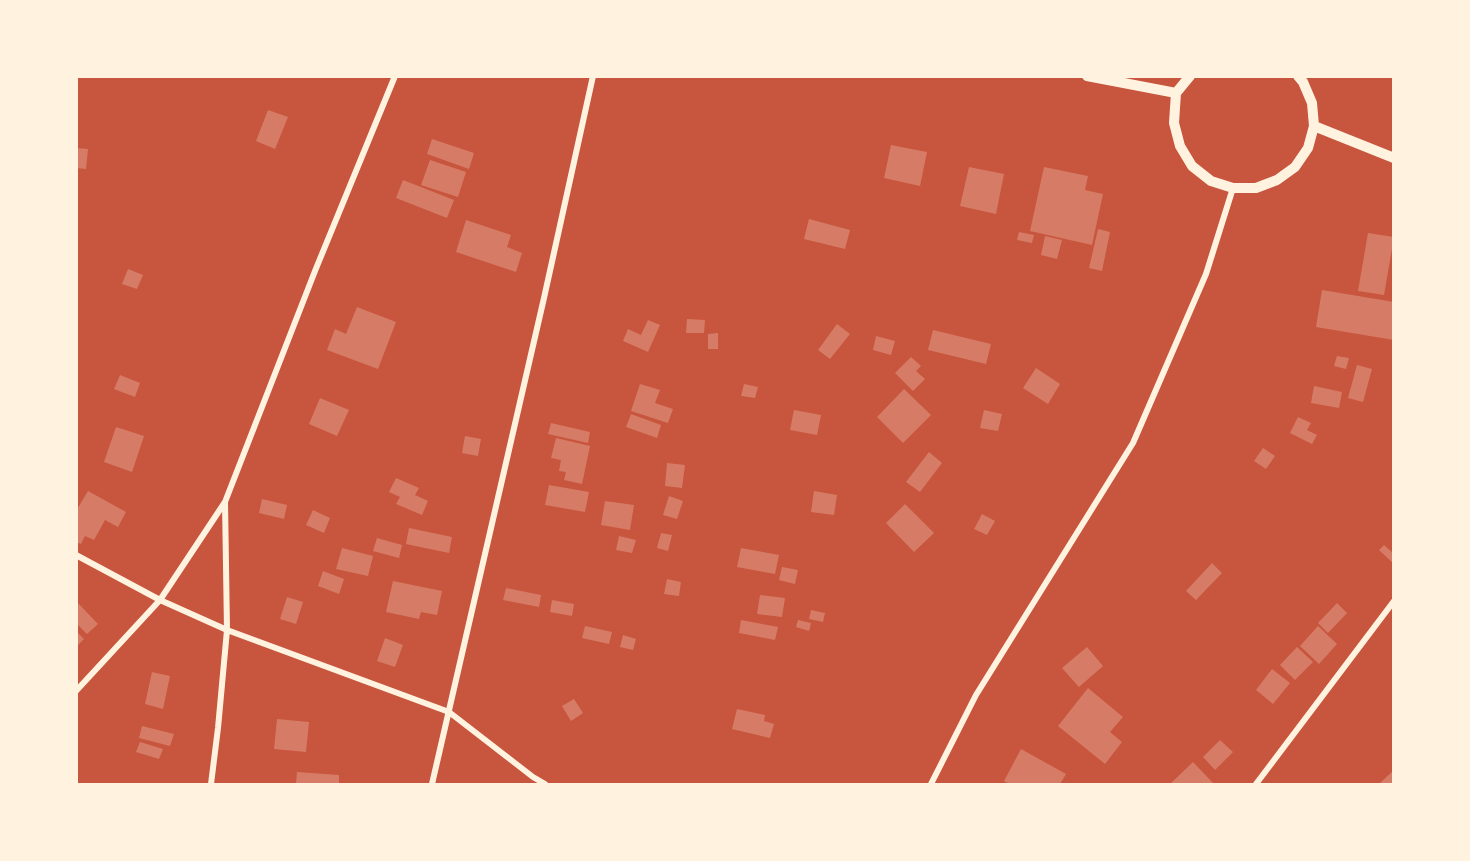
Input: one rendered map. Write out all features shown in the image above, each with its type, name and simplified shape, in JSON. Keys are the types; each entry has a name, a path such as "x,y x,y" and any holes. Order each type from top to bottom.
{"street":[{"path":"76,691 160,600 225,502 394,76"},
{"path":"432,784 593,76"},
{"path":"1087,76 1176,93"},
{"path":"1190,76 1176,93 1174,123 1180,146 1192,166 1211,181 1233,188 1256,188 1277,180 1295,167 1308,148 1314,126 1312,103 1298,76"},
{"path":"1314,126 1394,158"},
{"path":"931,784 976,695 1132,443 1206,274 1233,188"},
{"path":"211,784 227,630 225,502"},
{"path":"76,555 160,600 227,630 450,712 545,784"},
{"path":"1256,784 1394,601"}],"building":[{"path":"268,110 288,117 275,149 256,141"},
{"path":"432,139 474,153 469,169 427,154"},
{"path":"891,145 927,152 920,186 884,178"},
{"path":"76,148 88,149 86,169 76,168"},
{"path":"430,160 466,172 458,197 421,185"},
{"path":"969,167 1004,174 996,214 960,206"},
{"path":"1044,167 1088,176 1085,190 1103,194 1092,245 1030,231"},
{"path":"403,180 454,200 447,218 396,198"},
{"path":"809,219 850,230 845,249 804,239"},
{"path":"466,220 511,235 507,247 522,253 516,272 456,252"},
{"path":"1098,229 1110,232 1102,271 1089,268"},
{"path":"1019,232 1034,235 1032,243 1017,240"},
{"path":"1368,233 1394,237 1384,295 1358,291"},
{"path":"1045,236 1062,240 1057,259 1041,255"},
{"path":"128,269 143,275 137,289 122,284"},
{"path":"1322,290 1394,302 1394,340 1316,327"},
{"path":"357,307 396,322 378,369 327,350 335,329 346,334"},
{"path":"687,319 705,320 704,333 686,333"},
{"path":"648,320 660,325 648,352 623,341 628,329 641,335"},
{"path":"837,324 850,334 830,359 818,350"},
{"path":"933,330 991,344 986,364 928,350"},
{"path":"718,333 718,349 708,349 708,334"},
{"path":"876,336 895,341 891,355 873,350"},
{"path":"1337,356 1349,358 1346,369 1334,366"},
{"path":"911,357 921,366 916,371 925,379 913,391 895,373"},
{"path":"1357,365 1372,369 1363,402 1348,398"},
{"path":"1036,368 1060,384 1048,404 1023,388"},
{"path":"120,375 140,383 135,397 114,389"},
{"path":"640,384 660,390 655,403 673,409 668,423 631,411"},
{"path":"744,384 758,387 755,398 741,396"},
{"path":"1314,386 1342,392 1339,408 1311,403"},
{"path":"904,389 931,415 903,443 877,417"},
{"path":"320,398 349,410 337,436 309,424"},
{"path":"794,410 821,415 817,435 790,430"},
{"path":"984,410 1002,414 998,431 980,428"},
{"path":"631,414 661,425 657,438 626,427"},
{"path":"1298,417 1311,423 1307,430 1317,435 1312,444 1290,433"},
{"path":"551,423 590,432 588,443 548,434"},
{"path":"116,427 144,436 132,472 104,462"},
{"path":"465,436 481,439 478,456 462,453"},
{"path":"556,438 590,446 582,484 564,480 566,472 559,471 561,460 551,458"},
{"path":"1263,448 1275,456 1266,469 1254,461"},
{"path":"929,452 942,463 920,492 906,482"},
{"path":"667,463 685,465 682,488 665,486"},
{"path":"396,478 419,488 415,495 428,501 422,515 396,504 400,497 389,492"},
{"path":"549,485 589,492 585,512 545,505"},
{"path":"88,491 126,512 118,527 105,520 94,540 85,536 81,544 76,542 76,511"},
{"path":"814,491 837,495 834,515 811,512"},
{"path":"669,496 683,501 677,519 663,515"},
{"path":"262,499 287,505 284,519 259,513"},
{"path":"605,501 634,505 630,530 601,525"},
{"path":"905,504 934,533 914,552 886,523"},
{"path":"313,510 330,518 324,533 306,525"},
{"path":"982,514 995,521 987,535 974,529"},
{"path":"409,528 452,537 449,553 406,544"},
{"path":"661,533 672,535 668,551 657,548"},
{"path":"619,536 636,540 632,553 616,550"},
{"path":"377,538 402,545 399,558 373,551"},
{"path":"1384,545 1394,554 1394,564 1379,550"},
{"path":"342,548 373,556 368,576 336,569"},
{"path":"741,548 779,555 775,574 737,567"},
{"path":"1212,563 1222,573 1196,600 1186,591"},
{"path":"782,567 798,570 795,584 779,580"},
{"path":"323,571 344,579 339,594 318,586"},
{"path":"667,579 681,582 679,596 664,594"},
{"path":"393,581 442,591 437,615 421,612 419,619 386,612"},
{"path":"506,588 541,595 539,607 503,600"},
{"path":"760,595 785,598 782,617 757,614"},
{"path":"287,597 303,602 296,624 280,619"},
{"path":"552,600 574,604 572,616 550,612"},
{"path":"76,601 98,624 87,634 76,623"},
{"path":"1337,603 1347,613 1328,633 1318,623"},
{"path":"811,610 825,613 823,622 809,619"},
{"path":"741,620 778,627 775,640 739,633"},
{"path":"798,620 811,623 809,631 796,627"},
{"path":"585,626 612,632 609,644 582,638"},
{"path":"1318,626 1337,644 1319,664 1300,646"},
{"path":"76,631 84,639 76,647"},
{"path":"623,635 636,639 633,650 620,647"},
{"path":"385,638 403,645 395,667 377,661"},
{"path":"1087,647 1103,666 1079,687 1062,668"},
{"path":"1297,647 1313,662 1295,680 1280,665"},
{"path":"1272,669 1290,683 1273,704 1256,690"},
{"path":"152,672 170,676 163,709 145,704"},
{"path":"1088,688 1123,717 1110,732 1122,742 1105,764 1058,726"},
{"path":"574,699 583,713 571,721 562,706"},
{"path":"737,709 765,715 764,721 774,724 770,738 732,729"},
{"path":"277,719 309,722 306,752 274,749"},
{"path":"142,726 174,734 170,746 139,738"},
{"path":"1220,740 1233,752 1215,770 1203,757"},
{"path":"140,742 163,749 159,759 136,752"},
{"path":"1021,749 1066,774 1060,784 1010,784 1004,781"},
{"path":"1193,762 1214,784 1170,784"},
{"path":"1394,770 1394,784 1379,784"},
{"path":"297,772 339,775 339,784 296,784"}]}
